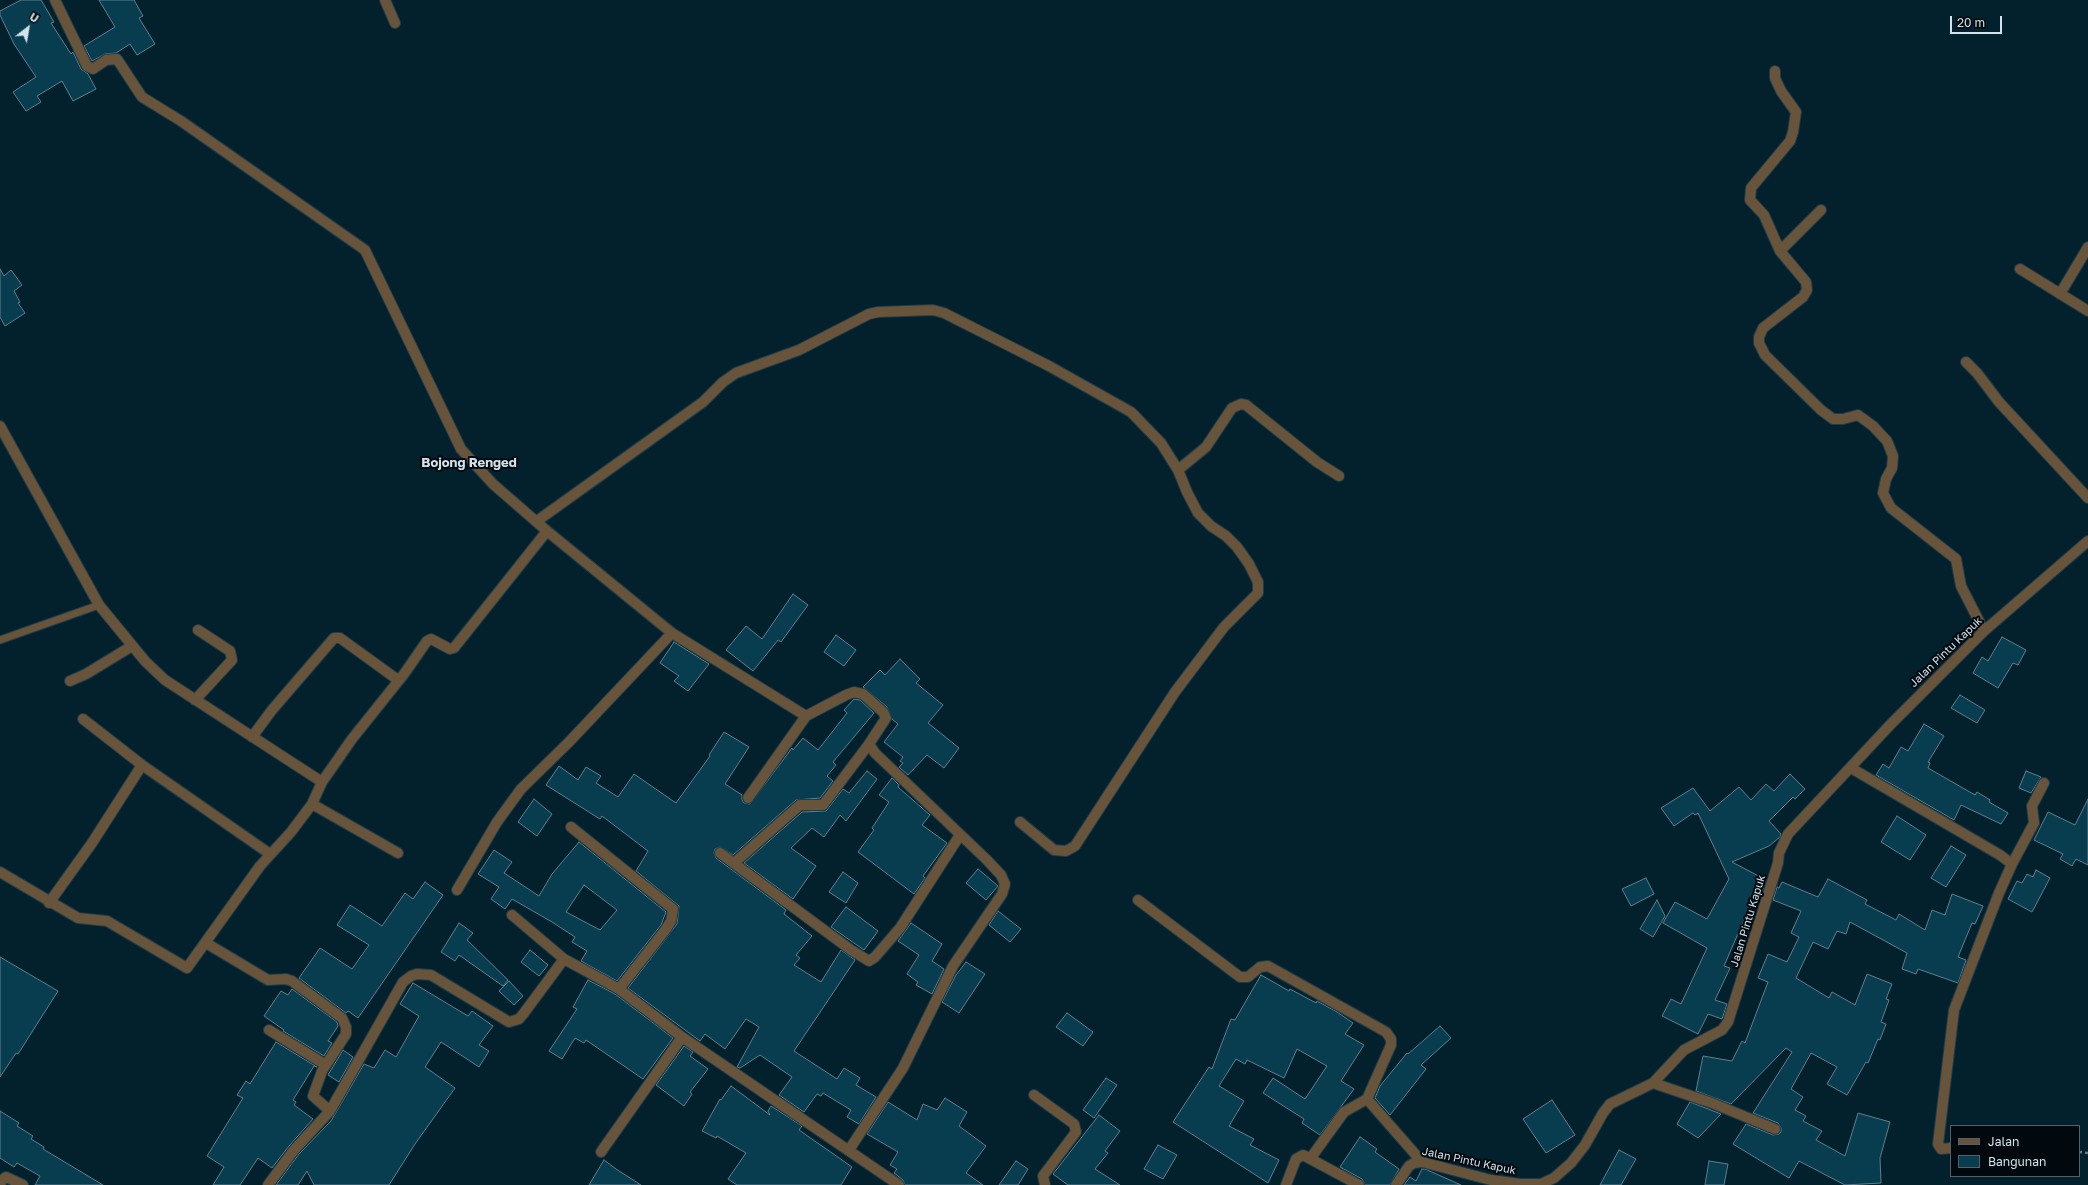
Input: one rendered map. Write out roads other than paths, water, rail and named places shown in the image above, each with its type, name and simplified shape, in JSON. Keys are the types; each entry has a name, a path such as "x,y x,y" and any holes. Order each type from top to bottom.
{"street":[{"path":"55,0 87,66 92,69 106,60 117,59 142,97 181,122 365,250 461,450 498,488 547,531 672,633 806,716"},
{"path":"385,0 395,23"},
{"path":"1775,71 1775,78 1781,91 1796,112 1793,132 1790,142 1751,188 1749,194 1750,200 1764,215 1780,251 1806,282 1807,290 1803,297 1763,328 1759,337 1759,343 1765,355 1821,410 1833,419 1843,419 1858,415 1873,426 1887,441 1893,456 1892,468 1886,479 1884,493 1891,508 1956,559 1961,586 1984,631"},
{"path":"1780,251 1821,210"},
{"path":"2060,294 2087,251"},
{"path":"2020,269 2088,311"},
{"path":"537,521 703,402 723,382 736,373 799,350 869,314 878,312 933,310 944,313 1049,366 1131,412 1153,433 1178,470 1198,513 1211,526 1226,536 1237,547 1249,564 1258,582 1258,593 1248,606 1224,628 1174,692 1074,846 1066,851 1054,850 1020,822"},
{"path":"1966,362 1977,373 2000,402 2088,498"},
{"path":"1178,470 1206,447 1232,408 1241,404 1246,405 1317,462 1339,476"},
{"path":"0,426 99,605 132,646 165,680 322,782"},
{"path":"0,872 49,903 78,918 107,921 186,968 206,943 270,854 291,832 312,804 322,782 352,739 404,674 428,640 434,640 451,650 454,648 547,531"},
{"name":"Jalan Pintu Kapuk","path":"1396,1185 1409,1166 1414,1163 1422,1162 1492,1180 1520,1184 1541,1184 1554,1178 1571,1163 1585,1146 1603,1113 1610,1104 1653,1083 1684,1050 1722,1030 1728,1022 1778,863 1779,852 1788,834 1891,724 1984,631 2088,542"},
{"path":"195,700 232,660 230,651 198,630"},
{"path":"457,890 497,822 521,789 569,742 672,633"},
{"path":"252,737 272,710 334,638 340,638 398,680"},
{"path":"70,681 86,674 132,646"},
{"path":"734,863 800,805 823,805 869,744 886,718 883,712 863,694 854,692 806,716 748,798"},
{"path":"83,719 142,765 270,854"},
{"path":"850,1150 903,1068 953,966 1002,894 1005,884 1001,874 881,759 869,744"},
{"path":"49,903 92,843 142,765"},
{"path":"1851,768 2000,854 2012,864"},
{"path":"1950,1148 1941,1149 1938,1144 1954,1010 1999,893 2012,864 2034,823 2032,806 2044,783"},
{"path":"312,804 398,853"},
{"path":"571,828 673,909 671,921 619,989"},
{"path":"720,852 851,950 869,961 875,957 900,928 960,835"},
{"path":"1138,900 1240,977 1248,977 1260,967 1268,966 1386,1032 1391,1039 1391,1045 1367,1099 1344,1112 1310,1159"},
{"path":"512,915 564,959 619,989 682,1037 850,1150 899,1185"},
{"path":"206,943 268,980 286,978 292,981 342,1018 346,1027 346,1034 326,1065 313,1096 330,1111"},
{"path":"268,1185 294,1150 330,1111 403,982 411,976 431,975 509,1022 519,1019 564,959"},
{"path":"269,1030 326,1065"},
{"path":"601,1152 682,1037"},
{"path":"1653,1083 1712,1103 1775,1130"},
{"path":"1034,1095 1074,1124 1076,1132 1043,1176 1045,1185"},
{"path":"1367,1099 1422,1162"},
{"path":"1286,1185 1299,1156 1303,1155 1359,1185"},
{"path":"0,1185 2,1180 6,1177 23,1185"}],"lane":[{"path":"0,640 99,605"}],"district":[{"name":"Bojong Renged","path":"469,463"}]}
